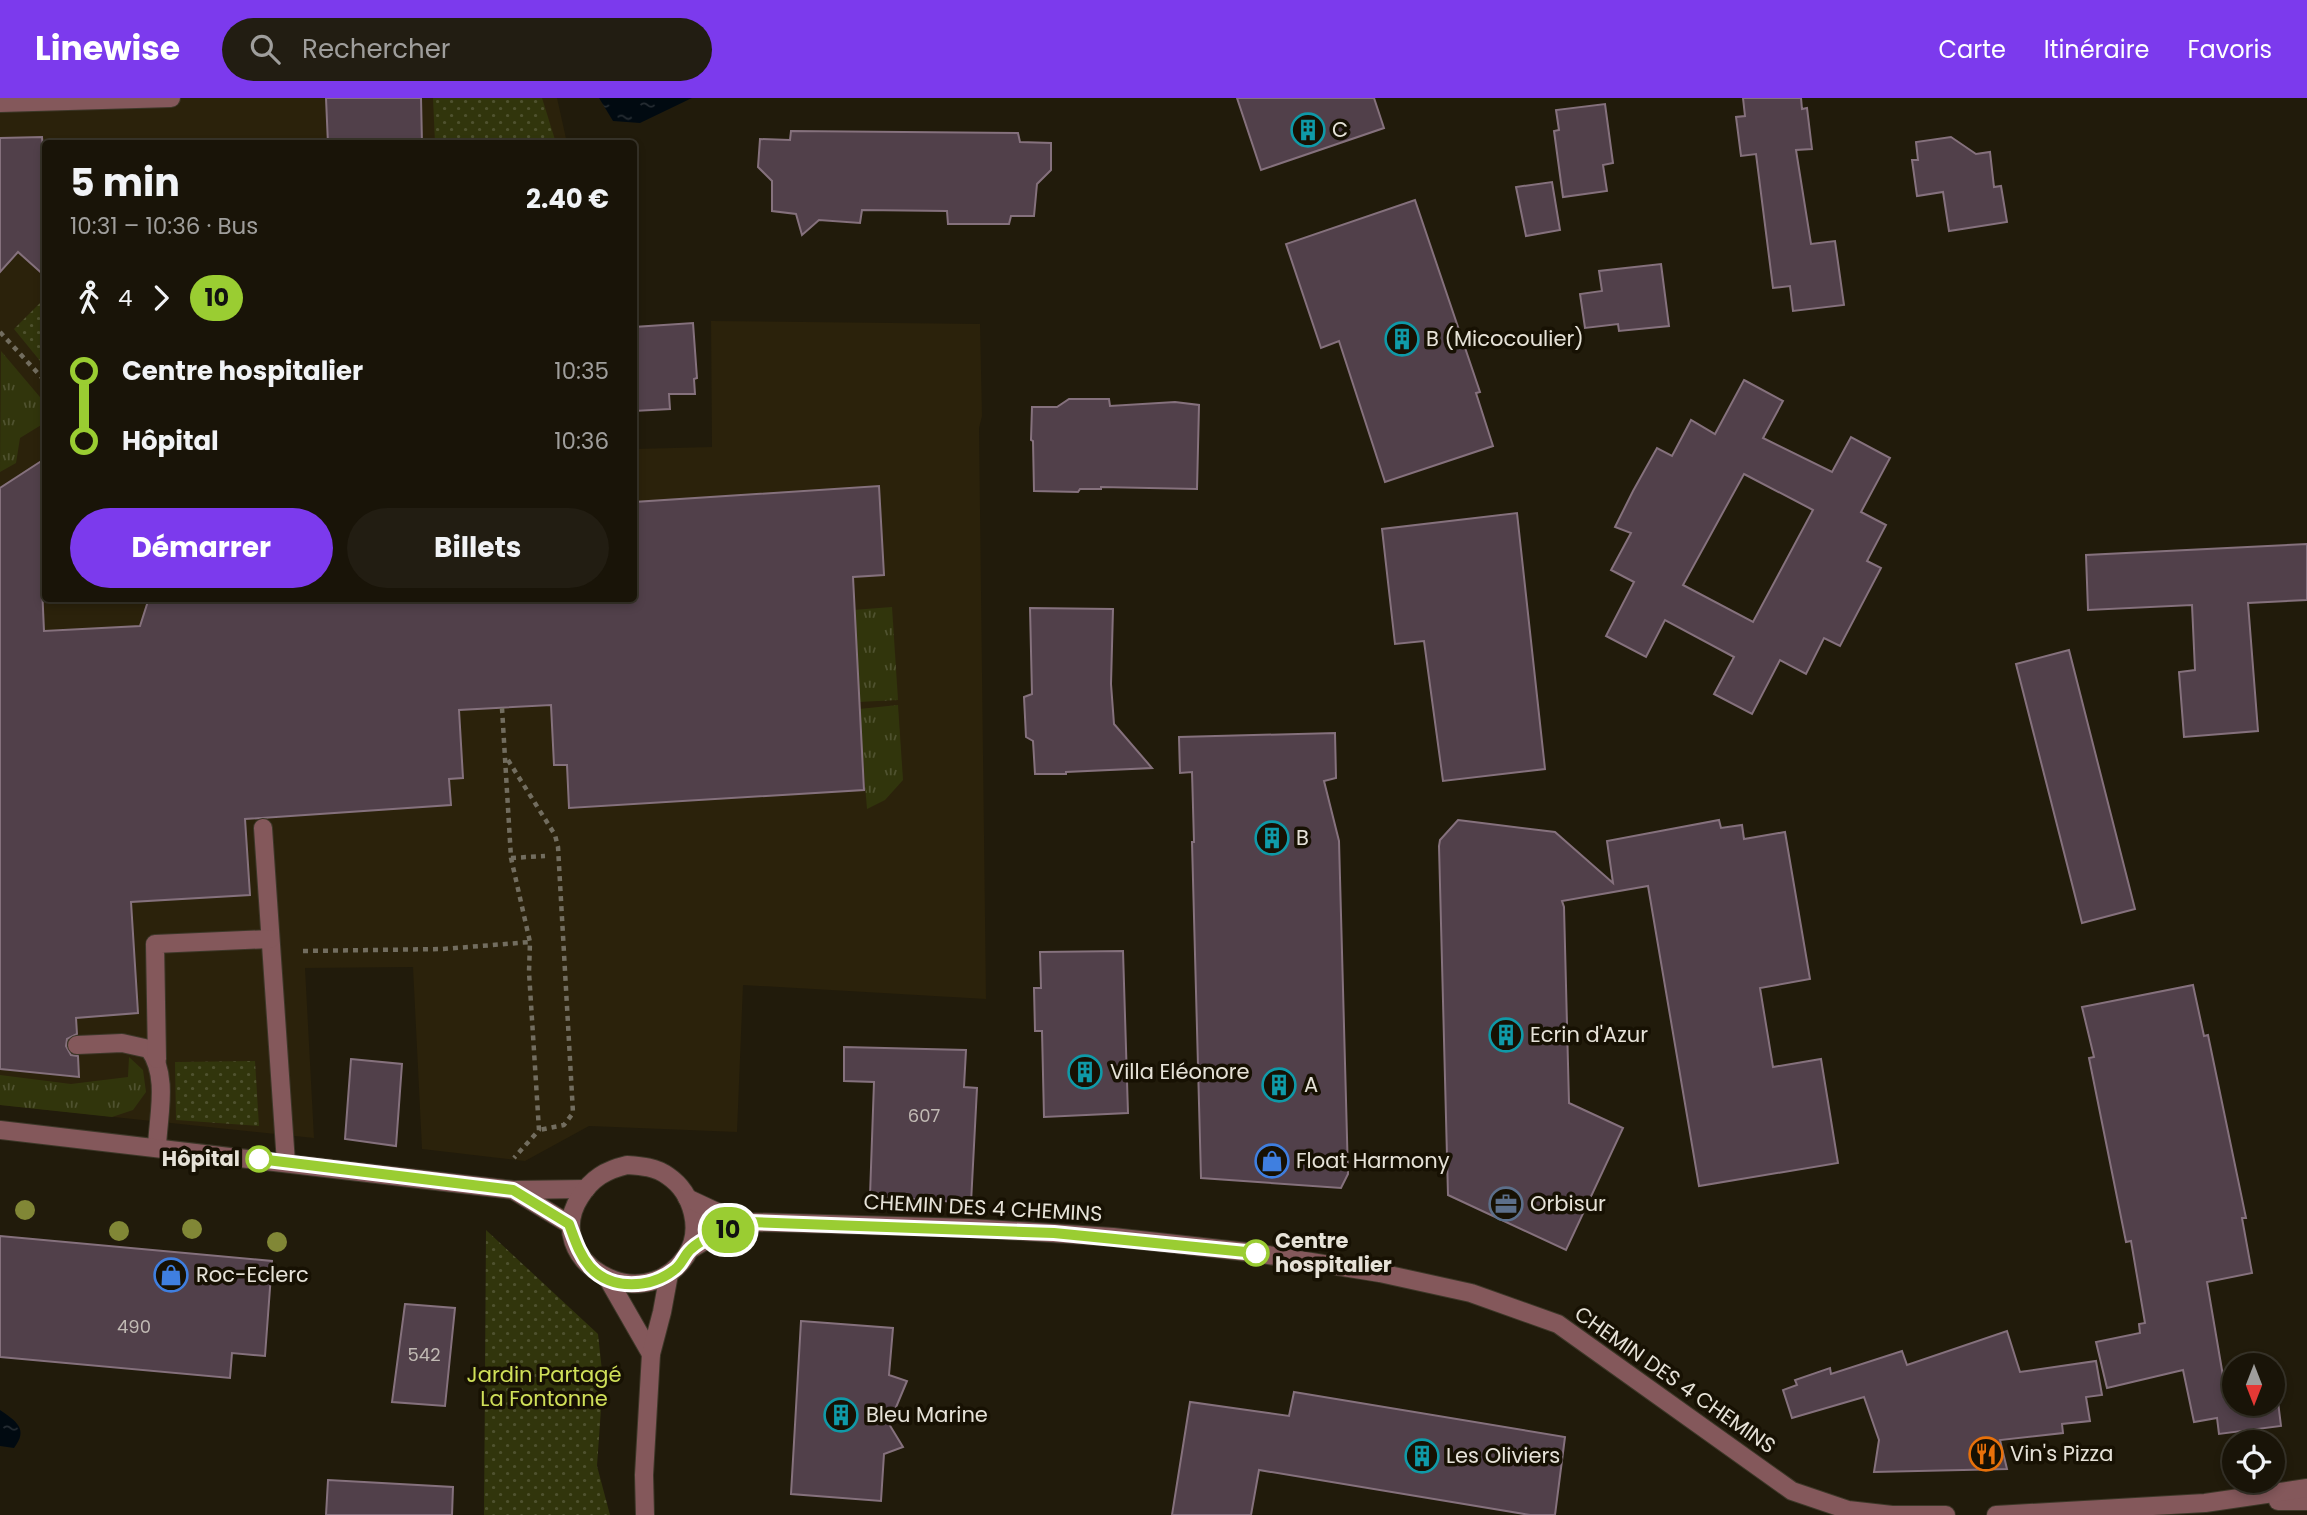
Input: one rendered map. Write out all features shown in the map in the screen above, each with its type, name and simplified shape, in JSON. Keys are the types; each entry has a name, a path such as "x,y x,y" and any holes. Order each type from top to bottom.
{"street":[{"path":"0,103 171,98"},
{"path":"262,828 286,1163"},
{"path":"157,1147 161,1072 157,1059 155,944 271,945"},
{"path":"77,1045 136,1045 149,1049 157,1059"},
{"path":"0,1129 513,1190 586,1189"},
{"path":"627,1165 648,1166 666,1174 678,1184 687,1198 696,1227 691,1249 676,1269 649,1283 627,1285 608,1279 592,1269 580,1253 569,1224 575,1204 591,1181 608,1170 627,1165"},
{"path":"513,1190 569,1224"},
{"name":"CHEMIN DES 4 CHEMINS","path":"687,1198 716,1212 749,1222 971,1228 1113,1237 1256,1253 1380,1273 1471,1293 1558,1324 1792,1491 1848,1513 1946,1515"},
{"name":"CHEMIN DES 4 CHEMINS","path":"691,1249 715,1235 749,1222"},
{"path":"645,1515 644,1475 651,1354 668,1274"},
{"path":"608,1279 651,1354"},
{"path":"2232,1500 2307,1488"},
{"path":"1996,1515 2232,1500 2307,1501"}],"path":[{"path":"0,332 42,378"},
{"path":"502,708 512,858 530,942 539,1130"},
{"path":"506,757 555,835 558,847 573,1113 564,1125 539,1130 513,1160 513,1190"},
{"path":"512,858 545,856"},
{"path":"271,945 443,949 530,942"}],"shaded area":[{"path":"0,98 557,98 566,140 42,140 42,602 637,602 637,449 712,447 711,321 980,324 986,999 743,985 737,1132 589,1126 525,1161 422,1149 413,967 305,968 314,1138 0,1105"}],"green space":[{"path":"433,98 542,98 555,140 435,140"},
{"path":"42,301 42,363 14,329"},
{"path":"1,351 42,399 42,424 20,438 16,463 0,472"},
{"path":"892,607 898,700 858,702 853,610"},
{"path":"898,705 903,780 885,800 867,809 859,709"},
{"path":"129,1057 143,1070 146,1092 133,1110 112,1117 0,1105 0,1075 71,1084 128,1077"},
{"path":"255,1061 259,1126 176,1120 175,1062"},
{"name":"Jardin Partagé La Fontonne","path":"486,1230 598,1334 603,1380 597,1466 610,1515 484,1515"}],"water":[{"path":"599,98 692,98 640,123 613,121"},
{"path":"0,1410 19,1426 20,1436 14,1448 0,1446"}],"building":[{"path":"326,98 421,98 422,140 328,140"},
{"name":"C","path":"1237,98 1374,98 1384,128 1261,170"},
{"path":"1743,98 1801,98 1802,109 1807,108 1812,149 1796,150 1811,244 1835,241 1844,305 1793,311 1790,286 1773,288 1756,154 1741,156 1736,117 1745,116"},
{"path":"1605,104 1613,163 1603,165 1607,191 1563,197 1554,131 1559,130 1556,110"},
{"path":"791,131 1018,133 1020,142 1051,143 1051,170 1037,184 1034,216 1011,216 1009,224 948,224 947,211 862,210 860,223 819,220 802,235 796,214 772,211 772,181 758,167 760,139 790,140"},
{"path":"42,137 42,273 18,252 0,272 0,138"},
{"path":"1951,137 1976,154 1990,152 1994,187 2001,186 2007,222 1949,231 1943,192 1917,196 1912,160 1918,160 1916,142"},
{"path":"1552,182 1560,230 1526,236 1516,187"},
{"name":"B (Micocoulier)","path":"1415,200 1480,392 1476,393 1493,446 1385,482 1339,341 1321,348 1286,244"},
{"path":"1661,264 1669,326 1619,331 1618,324 1585,328 1580,294 1602,291 1599,271"},
{"path":"693,323 697,378 694,379 695,394 669,394 670,409 637,411 637,327"},
{"path":"1744,380 1783,401 1763,438 1832,472 1851,437 1890,458 1861,512 1886,525 1867,561 1881,568 1840,646 1824,638 1806,674 1780,660 1752,714 1714,694 1734,657 1665,620 1646,657 1606,636 1634,582 1611,570 1631,533 1615,527 1633,491 1657,448 1672,456 1691,420 1715,434","holes":["1744,474 1813,510 1753,622 1683,585"]},
{"path":"1069,399 1109,399 1110,406 1175,402 1199,405 1197,489 1101,487 1080,489 1078,492 1034,491 1032,407 1057,407"},
{"path":"42,461 41,564 44,631 140,626 148,602 637,602 637,502 879,486 884,575 853,577 864,790 569,808 567,765 554,765 551,705 459,710 463,778 449,779 451,805 245,819 250,895 131,902 138,1013 76,1018 77,1034 67,1039 66,1046 71,1055 78,1056 79,1077 0,1069 0,488"},
{"path":"1517,513 1545,769 1443,781 1424,641 1395,644 1382,529"},
{"path":"2307,544 2307,600 2248,603 2258,731 2184,737 2179,672 2195,670 2192,605 2088,610 2086,555"},
{"path":"1030,608 1113,609 1111,684 1114,724 1152,768 1035,774 1033,741 1026,737 1024,697 1032,694"},
{"path":"2069,650 2135,909 2082,923 2016,664"},
{"path":"1335,733 1336,778 1324,781 1339,841 1348,1174 1341,1188 1201,1178 1192,772 1180,773 1179,737"},
{"path":"1458,820 1555,832 1613,883 1607,841 1719,820 1721,828 1742,825 1744,839 1785,832 1810,979 1760,988 1773,1067 1821,1059 1838,1163 1699,1186 1648,886 1562,901 1569,1103 1623,1128 1566,1250 1448,1195 1439,846 1440,840"},
{"name":"Villa Eléonore","path":"1123,951 1128,1113 1044,1117 1042,1031 1035,1031 1034,988 1041,988 1040,952"},
{"path":"2193,985 2204,1036 2208,1035 2246,1218 2242,1218 2252,1273 2207,1282 2222,1370 2222,1416 2280,1416 2281,1426 2222,1430 2222,1434 2219,1434 2217,1418 2194,1422 2183,1370 2107,1388 2096,1342 2140,1333 2139,1324 2145,1323 2131,1241 2126,1242 2089,1058 2094,1057 2082,1007"},
{"path":"844,1047 966,1050 964,1087 977,1088 971,1203 870,1196 874,1082 844,1081"},
{"path":"351,1059 402,1064 396,1146 345,1139"},
{"path":"0,1236 272,1261 265,1356 232,1353 230,1378 0,1357"},
{"path":"405,1304 455,1308 445,1406 392,1402"},
{"name":"Bleu Marine","path":"801,1321 893,1328 889,1375 907,1381 889,1424 903,1447 884,1454 881,1501 791,1494"},
{"path":"2007,1331 2020,1372 2096,1361 2102,1395 2086,1397 2090,1421 2062,1424 2063,1433 2000,1440 2007,1469 1874,1472 1879,1440 1864,1397 1792,1418 1783,1390 1797,1385 1795,1380 1830,1368 1831,1374 1902,1351 1907,1365"},
{"name":"Les Oliviers","path":"1294,1392 1565,1437 1555,1515 1530,1515 1259,1470 1251,1515 1172,1515 1190,1402 1289,1416"},
{"path":"328,1480 453,1487 452,1515 326,1515"}],"bus line":[{"name":"10","path":"259,1159 513,1190 569,1224 573,1240 592,1269 608,1279 627,1285 649,1283 668,1274 676,1269 691,1249 715,1235 749,1222 1054,1233 1256,1253"}],"place":[{"name":"C","path":"1308,130"},
{"name":"B (Micocoulier)","path":"1402,339"},
{"name":"B","path":"1272,838"},
{"name":"Ecrin d'Azur","path":"1506,1035"},
{"name":"Villa Eléonore","path":"1085,1072"},
{"name":"A","path":"1279,1085"},
{"name":"Hôpital","path":"259,1159"},
{"name":"Float Harmony","path":"1272,1161"},
{"name":"Orbisur","path":"1506,1204"},
{"name":"Centre hospitalier","path":"1256,1253"},
{"name":"Roc-Eclerc","path":"171,1275"},
{"name":"Bleu Marine","path":"841,1415"},
{"name":"Vin's Pizza","path":"1986,1454"},
{"name":"Les Oliviers","path":"1422,1456"}]}
